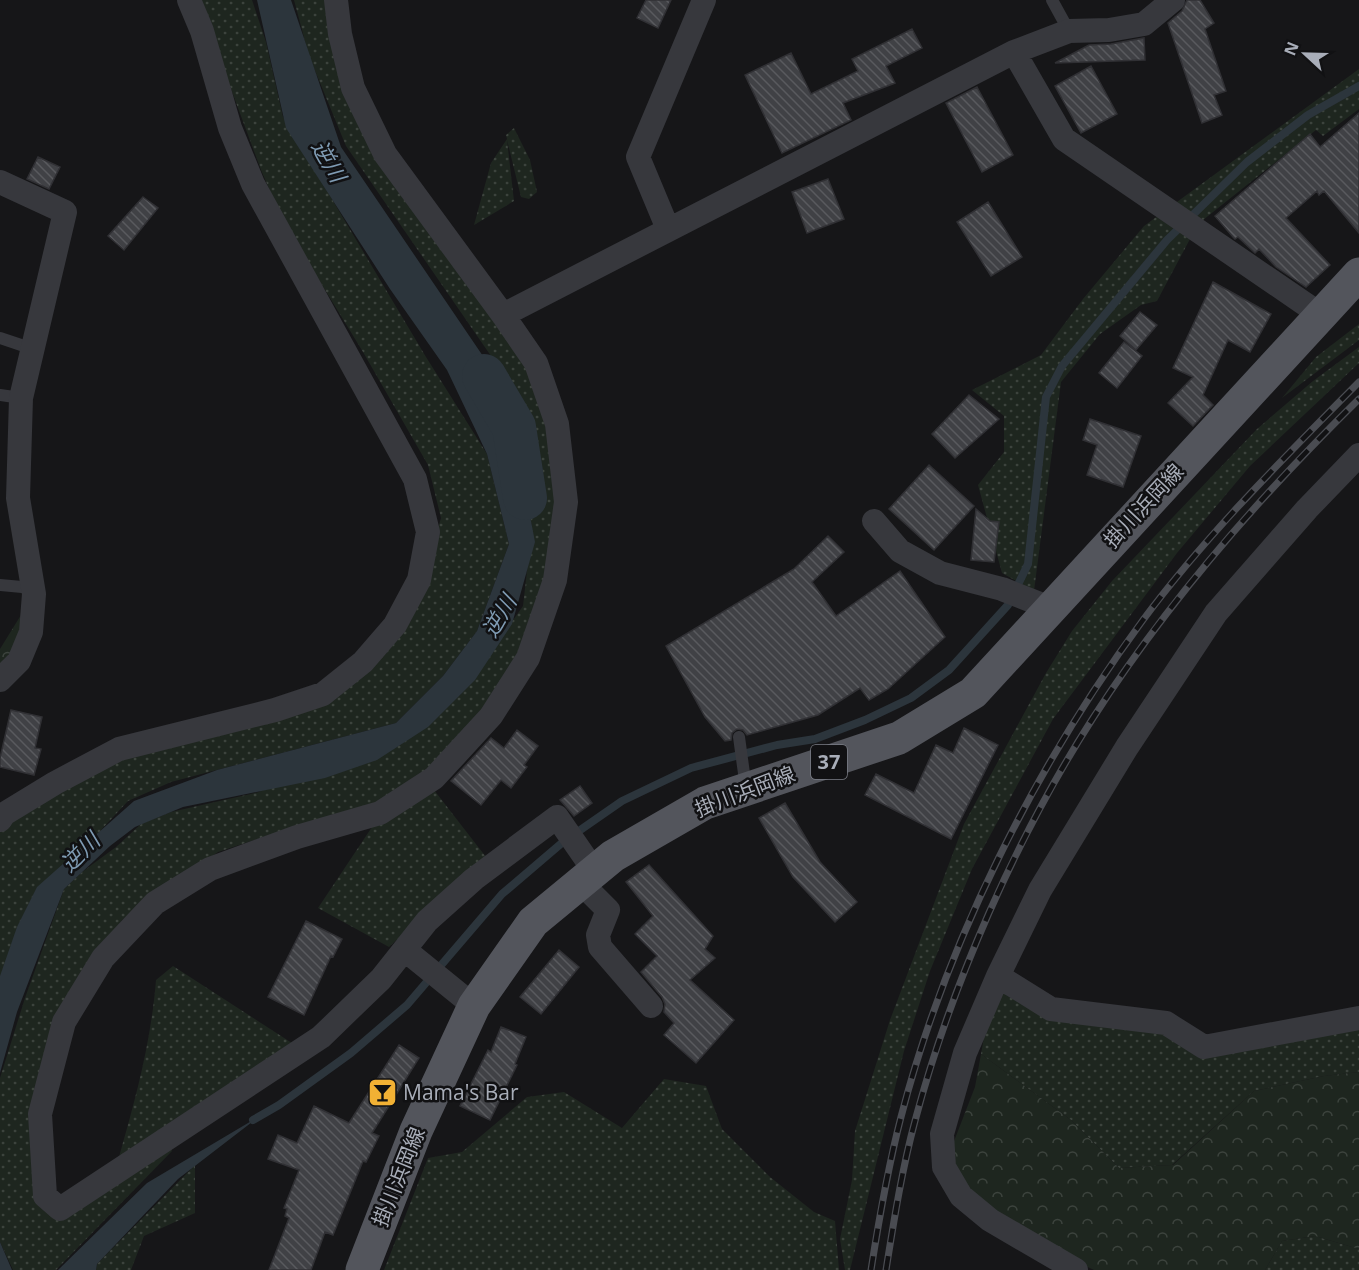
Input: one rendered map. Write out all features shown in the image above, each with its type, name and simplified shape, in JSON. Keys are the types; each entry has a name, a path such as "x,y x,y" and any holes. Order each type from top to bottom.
{"main road":[{"name":"掛川浜岡線","path":"362,1270 416,1131 462,996 585,869 613,856 745,778 899,738 972,693 1042,604 1359,274"}],"street":[{"path":"0,820 4,814 55,783 119,749 275,710 323,694 363,662 395,625 419,580 428,532 415,479 253,184 230,128 202,31 189,0"},
{"path":"336,0 340,34 353,88 385,154 536,363 557,424 566,502 555,580 528,658 491,716 434,778 380,813 297,837 210,869 155,903 103,958 64,1022 40,1114 45,1196 60,1209 321,1037 381,979 411,955 427,921 474,879 557,817 608,910 598,935 600,947 651,1006"},
{"path":"668,230 638,157 704,0"},
{"path":"503,315 1014,51 1069,31 1109,30 1144,24 1173,0"},
{"path":"1014,51 1064,139 1321,315"},
{"path":"0,182 65,212 33,349 10,397 18,498 33,588 31,632 19,661 0,680"},
{"path":"1076,1270 983,1214 961,1196 944,1167 942,1134 965,1053 998,976 1040,890 1127,747 1216,613 1307,509 1359,455"},
{"path":"874,521 900,551 940,573 1002,589 1042,604"},
{"path":"411,955 462,996"},
{"path":"998,976 1051,1009 1166,1023 1204,1047 1359,1018"}],"lane":[{"path":"1052,0 1069,31"},
{"path":"0,338 33,349"},
{"path":"0,585 33,588"},
{"path":"740,739 745,778"}],"green space":[{"path":"198,0 252,0 266,42 283,117 426,357 487,454 509,544 477,631 443,676 396,723 171,782 128,801 101,830 0,981 0,824 126,755 340,695 411,621 441,518 428,465 363,352 283,221 261,170"},
{"path":"294,0 329,0 345,85 522,361 545,404 557,485 552,554 509,682 431,774 377,808 285,830 218,852 122,920 56,1021 32,1110 62,1217 167,1138 172,1151 56,1270 13,1270 0,1242 0,1078 25,998 64,889 141,824 171,812 259,792 460,695 523,606 532,527 500,369 346,146 309,56"},
{"path":"1359,69 1359,109 1323,136 1316,130 1198,224 1157,301 1141,305 1100,334 1061,382 1034,591 1002,573 978,485 1004,452 1004,416 972,390 1041,355 1083,299 1144,226"},
{"path":"514,128 530,160 537,192 529,199 521,197 507,140 514,201 474,225 491,163 507,139 506,135"},
{"path":"1359,324 1359,340 1282,398 1316,357"},
{"path":"1359,347 1359,363 1250,466 1177,553 1053,719 972,869 930,971 904,1051 850,1270 845,1270 840,1239 852,1180 855,1131 890,1020 964,824 1046,673 1072,631 1112,581 1257,429 1313,381"},
{"path":"21,615 26,622 13,655 0,667 0,649"},
{"path":"434,790 486,857 389,947 318,908 372,827"},
{"path":"173,966 295,1045 119,1157 147,1047 156,980"},
{"path":"993,987 1166,1023 1204,1047 1359,1026 1359,1072 1324,1076 1254,1091 1172,1165 1119,1168 1071,1120 981,1054"},
{"path":"981,1054 1071,1120 1119,1168 1173,1165 1254,1091 1324,1076 1359,1072 1359,1249 1315,1236 1282,1241 1265,1270 1094,1270 990,1220 944,1167 975,1087"},
{"path":"664,1079 706,1086 722,1129 770,1177 814,1212 835,1221 839,1270 384,1270 428,1158 462,1152 527,1097 564,1092 622,1128"},
{"path":"195,1165 195,1213 144,1236 131,1270 96,1270 97,1264"},
{"path":"1315,1236 1359,1249 1359,1270 1265,1270 1282,1241"}],"water":[{"path":"257,0 291,0 341,147 506,390 535,542 512,624 475,680 428,727 377,760 325,778 183,807 135,827 110,846 64,889 17,1012 0,1073 0,976 17,927 37,887 134,801 217,770 396,723 443,676 477,631 509,544 487,454 447,370 390,289 286,128"},
{"path":"260,1116 178,1179 97,1264 96,1270 58,1270 147,1183"},
{"path":"0,1242 12,1270 0,1270"}],"building":[{"path":"646,0 671,0 658,28 637,18"},
{"path":"1187,0 1200,0 1214,23 1205,29 1226,91 1214,95 1222,115 1202,123 1168,23 1182,11"},
{"path":"912,29 922,48 886,66 895,83 843,103 851,120 782,153 745,75 791,53 811,94 858,71 852,59"},
{"path":"1144,38 1145,60 1055,63 1089,45"},
{"path":"1091,66 1117,114 1081,133 1055,86"},
{"path":"977,87 1013,155 982,172 946,103"},
{"path":"1359,113 1359,233 1324,191 1319,195 1317,191 1286,218 1330,265 1306,287 1276,267 1259,249 1255,253 1238,237 1235,239 1215,216 1310,134 1320,147"},
{"path":"38,157 60,167 49,189 27,179"},
{"path":"828,179 844,219 807,233 792,192"},
{"path":"143,197 158,208 124,250 108,236"},
{"path":"988,202 1022,257 991,276 957,222"},
{"path":"1213,282 1271,314 1250,352 1228,340 1203,395 1213,405 1193,426 1168,403 1193,377 1173,368"},
{"path":"1140,312 1157,325 1136,350 1120,336"},
{"path":"1124,342 1142,356 1117,388 1099,373"},
{"path":"969,395 999,419 955,458 932,434"},
{"path":"1090,419 1141,436 1123,487 1087,475 1097,445 1083,440"},
{"path":"929,465 974,506 934,550 889,509"},
{"path":"976,509 990,521 999,522 994,562 971,560"},
{"path":"828,536 844,552 812,582 836,616 900,571 945,637 888,689 869,700 860,688 818,715 747,735 743,730 737,729 732,733 731,740 725,741 705,717 666,646 794,569"},
{"path":"11,710 42,717 35,748 41,749 34,775 0,767"},
{"path":"964,728 998,745 951,839 865,795 876,774 914,793 936,745 953,753"},
{"path":"517,730 538,746 524,765 527,767 511,788 501,780 481,805 451,781 491,738 504,748"},
{"path":"580,786 592,803 574,816 560,800"},
{"path":"785,803 820,862 857,902 835,922 793,877 759,818"},
{"path":"649,865 713,936 705,949 715,958 690,980 734,1020 696,1063 664,1035 674,1023 664,1012 665,1004 662,997 641,972 657,956 635,934 653,916 626,882"},
{"path":"306,921 342,939 333,957 331,956 304,1015 268,997"},
{"path":"559,950 579,967 541,1014 520,997"},
{"path":"501,1027 526,1037 515,1064 517,1065 490,1120 460,1106 488,1050 491,1052"},
{"path":"399,1045 419,1058 372,1133 379,1136 366,1162 363,1161 333,1235 325,1232 311,1270 269,1270 289,1218 285,1216 287,1209 284,1208 299,1170 268,1159 278,1135 297,1143 314,1106 349,1123"}],"waterway":[{"path":"253,1120 279,1105 351,1053 407,1005 502,894 563,842 622,801 691,768 777,745 815,739 865,720 911,698 949,670 1008,605 1028,564 1046,397 1062,366 1167,240 1247,162 1308,115 1359,86"},
{"name":"逆川","path":"484,376 514,427 525,498"}],"railway":[{"path":"871,1270 892,1155 920,1052 969,922 1031,795 1066,734 1104,676 1168,588 1247,497 1359,382"},
{"path":"886,1270 906,1158 930,1069 947,1017 989,913 1038,812 1093,718 1152,632 1251,512 1359,399"}],"place":[{"name":"Mama's Bar","path":"382,1093"}]}
